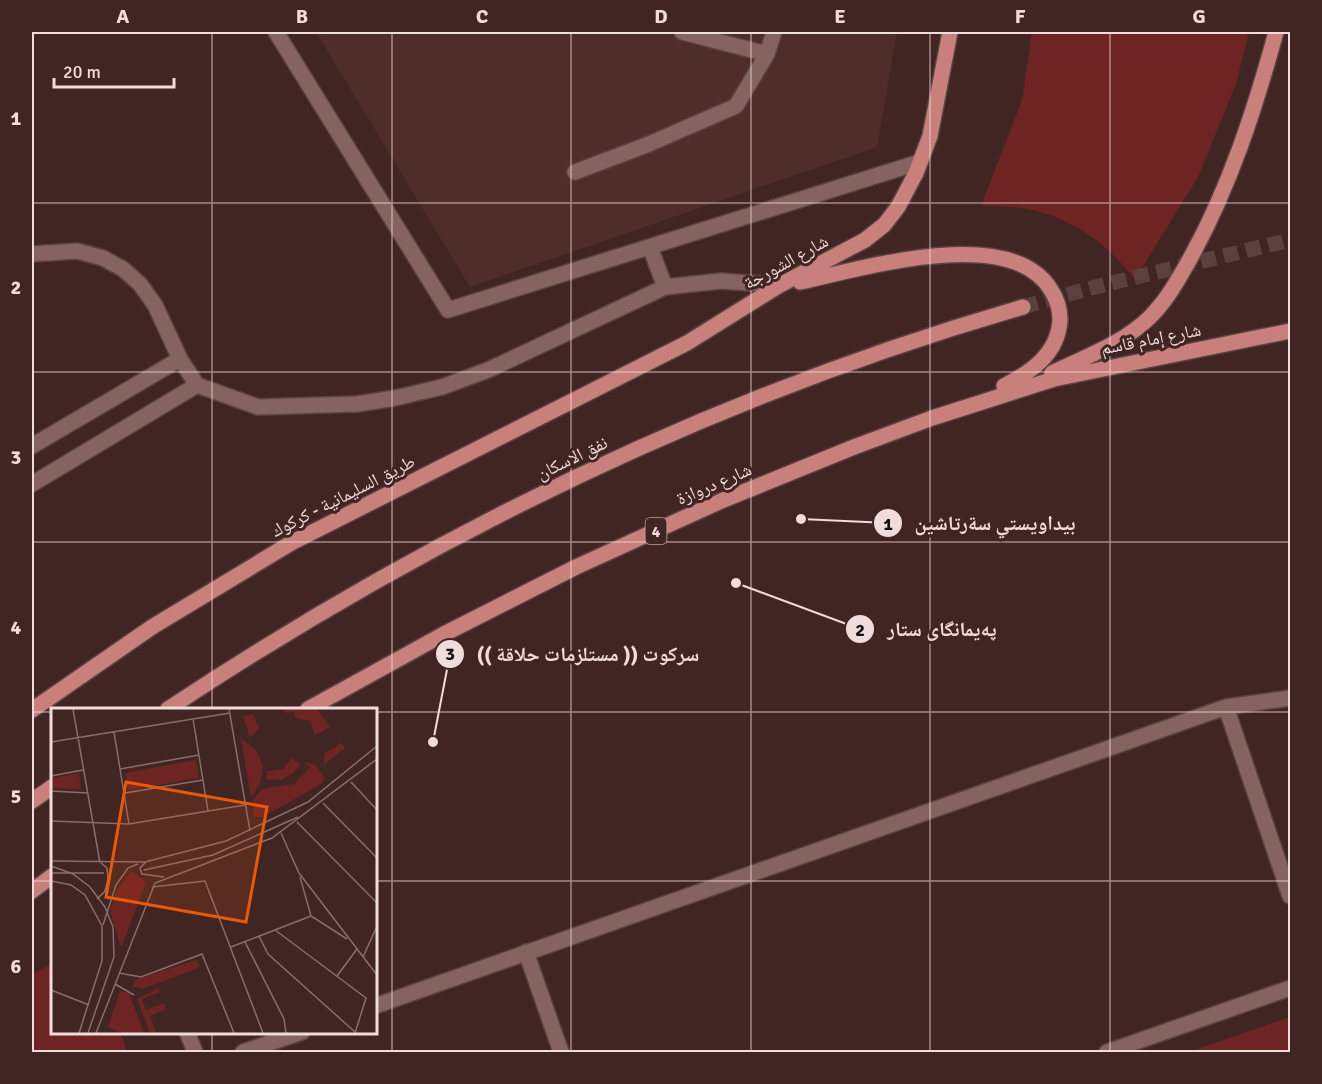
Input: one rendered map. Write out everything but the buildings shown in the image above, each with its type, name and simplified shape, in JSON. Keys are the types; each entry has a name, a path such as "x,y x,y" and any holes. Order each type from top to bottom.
{"main road":[{"path":"920,162 930,136 950,32"},
{"path":"1019,389 1111,345 1149,318 1167,299 1200,239 1230,174 1247,129 1276,32"},
{"name":"شارع الشورجة","path":"687,343 780,285 865,240 884,225 898,207 920,162"},
{"path":"780,285 922,257 957,254 1001,258 1030,267 1041,275 1055,296 1060,315 1058,334 1049,353 1017,380 932,418"},
{"name":"نفق الاسكان","path":"170,708 265,646 405,564 611,460 750,400 844,363 1023,307"},
{"name":"شارع إمام قاسم","path":"1019,389 1085,372 1290,331"},
{"name":"طريق السليمانية - كركوك","path":"32,710 152,627 291,543 687,343"},
{"name":"شارع دروازة","path":"310,708 444,634 587,562 721,501 932,418 1019,389"},
{"path":"32,801 51,788"},
{"path":"32,891 51,877"}],"street":[{"path":"276,32 448,310 920,162"},
{"path":"682,32 767,54"},
{"path":"575,172 649,144 736,106 767,54 774,32"},
{"path":"650,247 665,287"},
{"path":"32,255 77,251 103,258 123,269 140,284 155,305 180,358 197,385 258,407 357,404 442,387 488,370 665,287 721,281 780,285"},
{"path":"32,446 180,358"},
{"path":"32,484 197,385"},
{"path":"376,1006 1226,707 1290,698"},
{"path":"1226,707 1290,896"},
{"path":"526,952 561,1053"},
{"path":"1107,1053 1290,988"},
{"path":"187,1033 195,1053"},
{"path":"243,1053 299,1033"}],"shaded area":[{"path":"316,32 897,32 877,147 470,287"},
{"path":"1032,32 1249,32 1236,84 1198,177 1135,279 1101,244 1060,219 1022,208 981,206 1022,100"},
{"path":"51,964 51,1033 120,1033 127,1052 32,1052 32,974"},
{"path":"1290,1017 1290,1052 1189,1052"}],"tunnel":[{"path":"1023,307 1091,288 1290,240"}],"place":[{"name":"بيداويستي سةرتاشين","path":"801,519"},
{"name":"پەیمانگای ستار","path":"736,583"},
{"name":"سركوت (( مستلزمات حلاقة ))","path":"433,742"}]}
